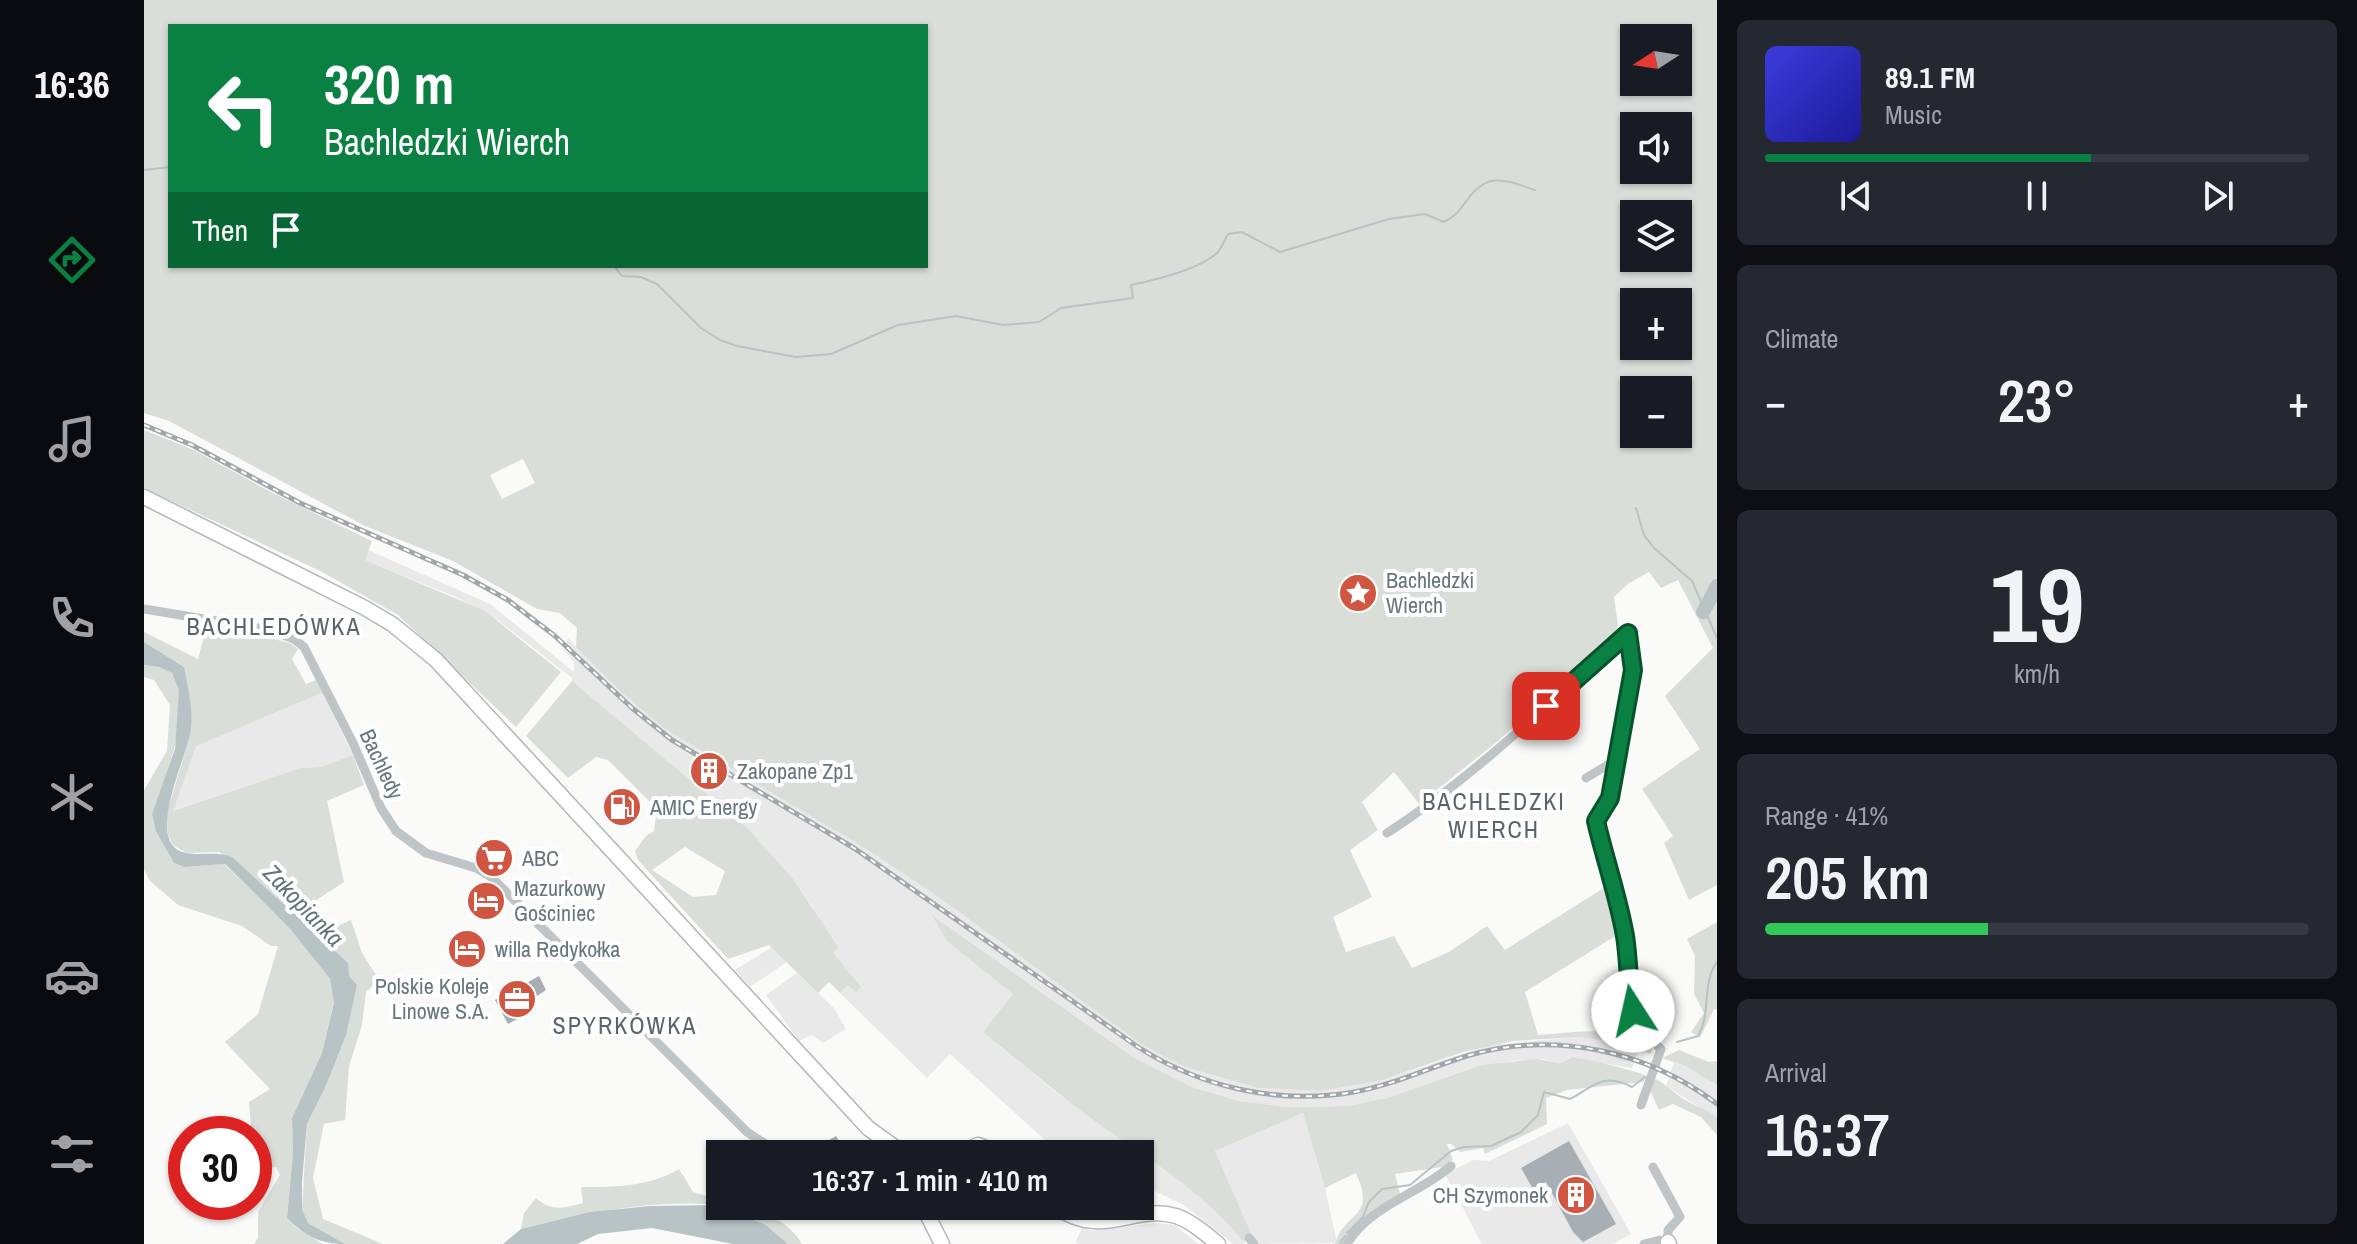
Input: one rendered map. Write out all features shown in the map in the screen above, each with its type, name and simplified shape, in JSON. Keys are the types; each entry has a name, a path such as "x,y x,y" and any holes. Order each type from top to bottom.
{"main road":[{"path":"144,497 365,608 392,624 436,660 868,1128 883,1140"},
{"path":"1154,1215 1176,1216 1218,1244"},
{"path":"931,1220 942,1244"},
{"path":"933,1220 934,1225"},
{"path":"1086,1220 1111,1220"}],"street":[{"name":"Bachledy","path":"144,609 270,630 294,639 304,647 353,743 381,808 396,831 426,853 483,871 747,1132 759,1140"},
{"path":"1387,833 1420,811 1505,743 1628,633 1633,670 1608,804 1596,821 1612,870 1626,940 1626,970 1633,1011 1645,1034 1661,1049 1641,1105"},
{"path":"1586,778 1616,760"},
{"path":"1347,1244 1369,1219 1395,1201 1420,1190 1451,1166"},
{"path":"1644,1244 1660,1240 1668,1243 1668,1230 1680,1217 1653,1167"}],"shaded area":[{"path":"144,0 1717,0 1717,885 1689,900 1664,843 1673,836 1642,789 1700,749 1665,696 1713,648 1678,580 1661,588 1649,572 1629,583 1614,597 1619,633 1498,741 1419,804 1394,772 1362,802 1378,830 1350,850 1372,897 1333,917 1346,952 1394,936 1412,968 1449,952 1487,926 1505,950 1607,886 1617,935 1525,992 1538,1035 1600,1031 1632,1034 1653,1046 1651,1054 1638,1049 1639,1046 1578,1037 1513,1041 1463,1052 1382,1080 1320,1091 1258,1088 1182,1066 1141,1044 871,852 665,729 621,692 576,647 577,628 560,613 537,609 453,561 365,526 169,421 144,413","holes":["523,459 535,483 502,499 490,475"]},
{"path":"144,430 194,450 372,541 365,560 485,611 561,672 516,727 398,615 320,571 144,488"},
{"path":"368,550 490,604 574,672 574,662 563,649 568,638 621,692 665,729 871,852 1141,1044 1182,1066 1258,1088 1320,1091 1410,1071 1489,1045 1578,1037 1639,1046 1632,1068 1569,1058 1560,1063 1543,1059 1512,1061 1468,1069 1387,1098 1348,1106 1288,1107 1239,1101 1192,1087 1133,1057 934,916 948,941 1014,994 983,1032 1053,1090 1124,1140 1045,1140 950,1054 927,1078 840,993 848,985 861,987 832,953 812,906 794,880 746,828 572,678 499,621 454,596 364,560"},
{"path":"206,629 246,636 250,633 290,643 298,649 292,659 306,684 316,680 322,693 196,746 173,811 300,768 320,767 353,755 364,785 327,801 344,882 300,911 322,933 351,920 362,953 379,980 366,992 362,1025 349,1066 345,1120 324,1124 313,1178 323,1219 383,1244 345,1244 308,1223 302,1209 307,1124 325,1088 345,1035 357,985 304,925 265,887 219,852 186,853 173,845 168,835 166,816 186,749 184,667 144,642 144,632 198,659"},
{"path":"144,642 184,667 190,698 191,728 168,811 170,841 183,852 232,857 348,963 349,976 357,985 346,1035 307,1124 302,1182 302,1209 308,1223 345,1244 313,1238 287,1218 293,1153 292,1118 322,1053 334,1003 330,979 291,930 225,864 185,867 174,863 156,831 152,814 175,749 179,690 172,673 144,665"},
{"path":"144,665 170,672 179,689 181,705 175,744 152,814 185,867 224,864 291,930 330,979 334,1002 322,1053 292,1118 293,1153 287,1218 298,1229 323,1244 254,1244 258,1238 258,1220 272,1220 272,1188 280,1175 276,1167 272,1168 272,1116 250,1116 249,1102 270,1089 225,1042 258,1014 278,946 271,946 242,926 178,905 150,881 144,870 144,790 167,751 170,705 154,680 144,677"},
{"path":"572,681 747,828 794,880 838,947 833,953 861,987 856,992 848,985 840,993 829,982 818,993 769,945 728,959 638,860 635,851 654,831 657,809 608,760 596,757 568,778 526,736","holes":["685,847 725,871 716,895 693,897 652,870"]},
{"path":"322,693 353,755 320,767 300,768 172,811 195,746"},
{"path":"932,915 1133,1057 1192,1087 1239,1101 1288,1107 1348,1106 1387,1098 1481,1065 1537,1059 1560,1063 1571,1058 1585,1059 1647,1076 1643,1082 1567,1090 1546,1098 1547,1124 1485,1154 1483,1148 1460,1152 1447,1144 1453,1160 1442,1167 1395,1174 1400,1194 1343,1244 1335,1244 1339,1233 1361,1207 1361,1188 1356,1173 1325,1188 1303,1113 1215,1151 1252,1235 1244,1242 1210,1206 1154,1162 1154,1140 1123,1140 983,1032 1013,994 947,941"},
{"path":"1717,922 1717,1010 1714,1009 1700,1038 1691,1032 1704,1013 1694,994 1695,956 1687,939"},
{"path":"772,947 787,962 750,987 735,970"},
{"path":"797,973 834,1008 846,1029 823,1043 812,1035 799,1041 766,995"},
{"path":"1679,1050 1709,1062 1717,1061 1717,1085 1685,1066 1662,1058"},
{"path":"1674,1063 1717,1085 1717,1118 1666,1086"},
{"path":"1653,1078 1717,1118 1717,1135 1701,1117 1673,1104 1659,1110 1649,1088"},
{"path":"1303,1113 1337,1243 1259,1244 1252,1235 1215,1151"},
{"path":"1568,1123 1631,1234 1612,1244 1482,1244 1445,1174 1473,1160 1489,1161"},
{"path":"1154,1161 1191,1187 1226,1219 1246,1244 1233,1244 1184,1205 1154,1191"},
{"path":"679,1169 693,1192 706,1196 706,1204 620,1209 521,1229 524,1213 536,1198 553,1207 570,1206 583,1203 581,1187 644,1183"},
{"path":"706,1205 706,1220 754,1220 766,1225 788,1244 733,1244 652,1228 598,1234 577,1244 503,1244 521,1229 590,1212 650,1206"},
{"path":"754,1220 778,1220 802,1244 788,1244 766,1225"},
{"path":"1157,1223 1175,1225 1198,1244 1079,1244 1076,1241 1083,1226 1090,1231"}],"building":[{"name":"Polskie Koleje Linowe S.A.","path":"539,976 546,990 537,996 521,1017 508,1024 495,1000"},
{"name":"CH Szymonek","path":"1569,1141 1616,1224 1583,1242 1573,1232 1546,1182 1533,1189 1521,1168"}],"waterway":[{"path":"144,170 168,167"},
{"path":"616,268 622,276 641,277 657,284 701,328 720,340 796,357 831,354 898,325 956,316 1003,325 1039,322 1061,308 1133,298 1131,285 1201,264 1218,252 1228,234 1242,232 1280,252 1389,219 1425,214 1444,222 1452,218 1475,191 1490,181 1506,181 1535,190"},
{"path":"1636,508 1644,535 1654,548 1692,581 1717,638"},
{"path":"1703,612 1717,586"},
{"path":"1677,1042 1698,1036 1705,1017 1709,979 1717,962"},
{"path":"1347,1233 1363,1217 1369,1202 1382,1189 1410,1185 1451,1151 1491,1146 1521,1132 1538,1115 1544,1092 1570,1099 1599,1082 1613,1081 1632,1087 1645,1077"},
{"path":"1340,1243 1345,1236"}],"railway":[{"path":"144,425 192,445 300,503 463,575 508,600 555,636 632,708 672,740 854,848 1138,1047 1188,1073 1242,1090 1298,1096 1326,1095 1369,1089 1470,1055 1502,1048 1567,1046 1630,1058 1689,1085 1717,1104"}],"place":[{"name":"Bachledzki Wierch","path":"1358,593"},
{"name":"Zakopane Zp1","path":"709,771"},
{"name":"AMIC Energy","path":"622,807"},
{"name":"ABC","path":"494,858"},
{"name":"Mazurkowy Gościniec","path":"486,901"},
{"name":"willa Redykołka","path":"467,949"},
{"name":"Polskie Koleje Linowe S.A.","path":"517,999"},
{"name":"CH Szymonek","path":"1576,1195"}],"district":[{"name":"BACHLEDÓWKA","path":"274,626"},
{"name":"BACHLEDZKI WIERCH","path":"1494,815"},
{"name":"SPYRKÓWKA","path":"625,1025"}],"route":[{"path":"1546,706 1628,633 1633,670 1610,798 1596,821 1612,870 1626,940 1626,970 1633,1011"}],"water label":[{"name":"Zakopianka","path":"304,905"}]}
